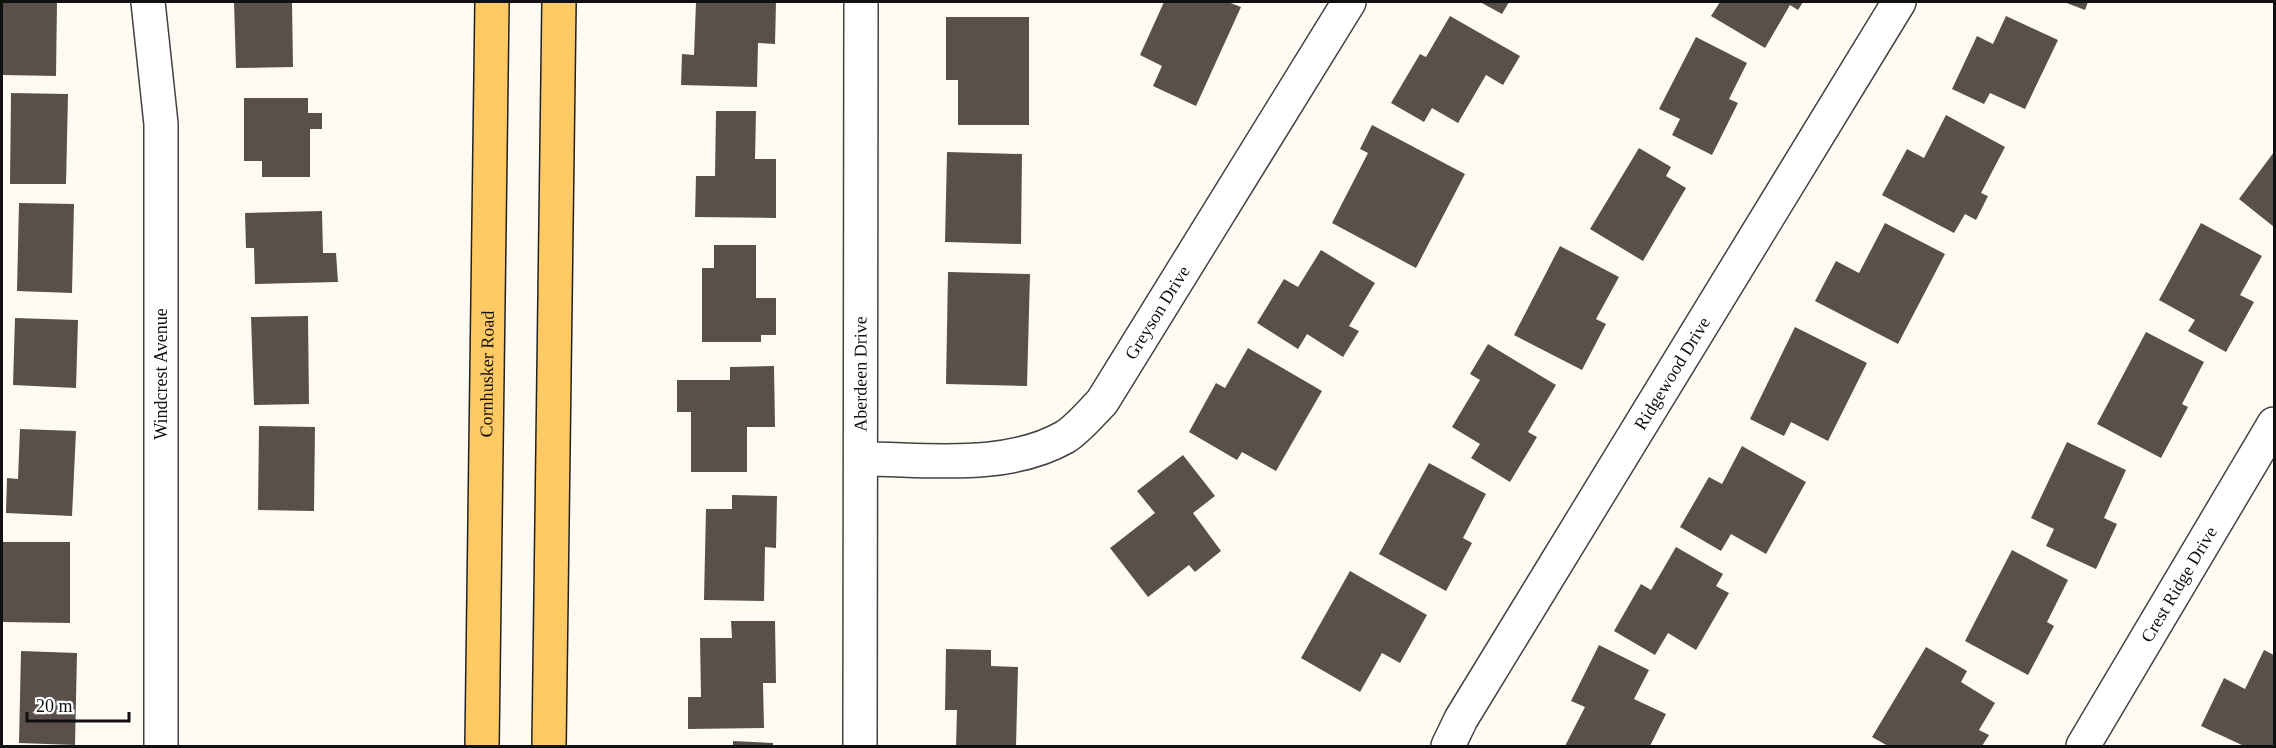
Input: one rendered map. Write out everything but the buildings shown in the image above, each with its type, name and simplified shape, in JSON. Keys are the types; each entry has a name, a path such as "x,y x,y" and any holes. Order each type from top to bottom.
{"main road":[{"name":"Cornhusker Road","path":"482,747 492,2"},
{"path":"549,747 559,2"}],"street":[{"name":"Windcrest Avenue","path":"148,2 161,124 161,747"},
{"name":"Aberdeen Drive","path":"860,747 861,2"},
{"name":"Greyson Drive","path":"861,459 980,460 1028,451 1066,436 1102,402 1349,2"},
{"name":"Ridgewood Drive","path":"1448,747 1461,719 1899,2"},
{"name":"Crest Ridge Drive","path":"2083,747 2274,424"}]}
